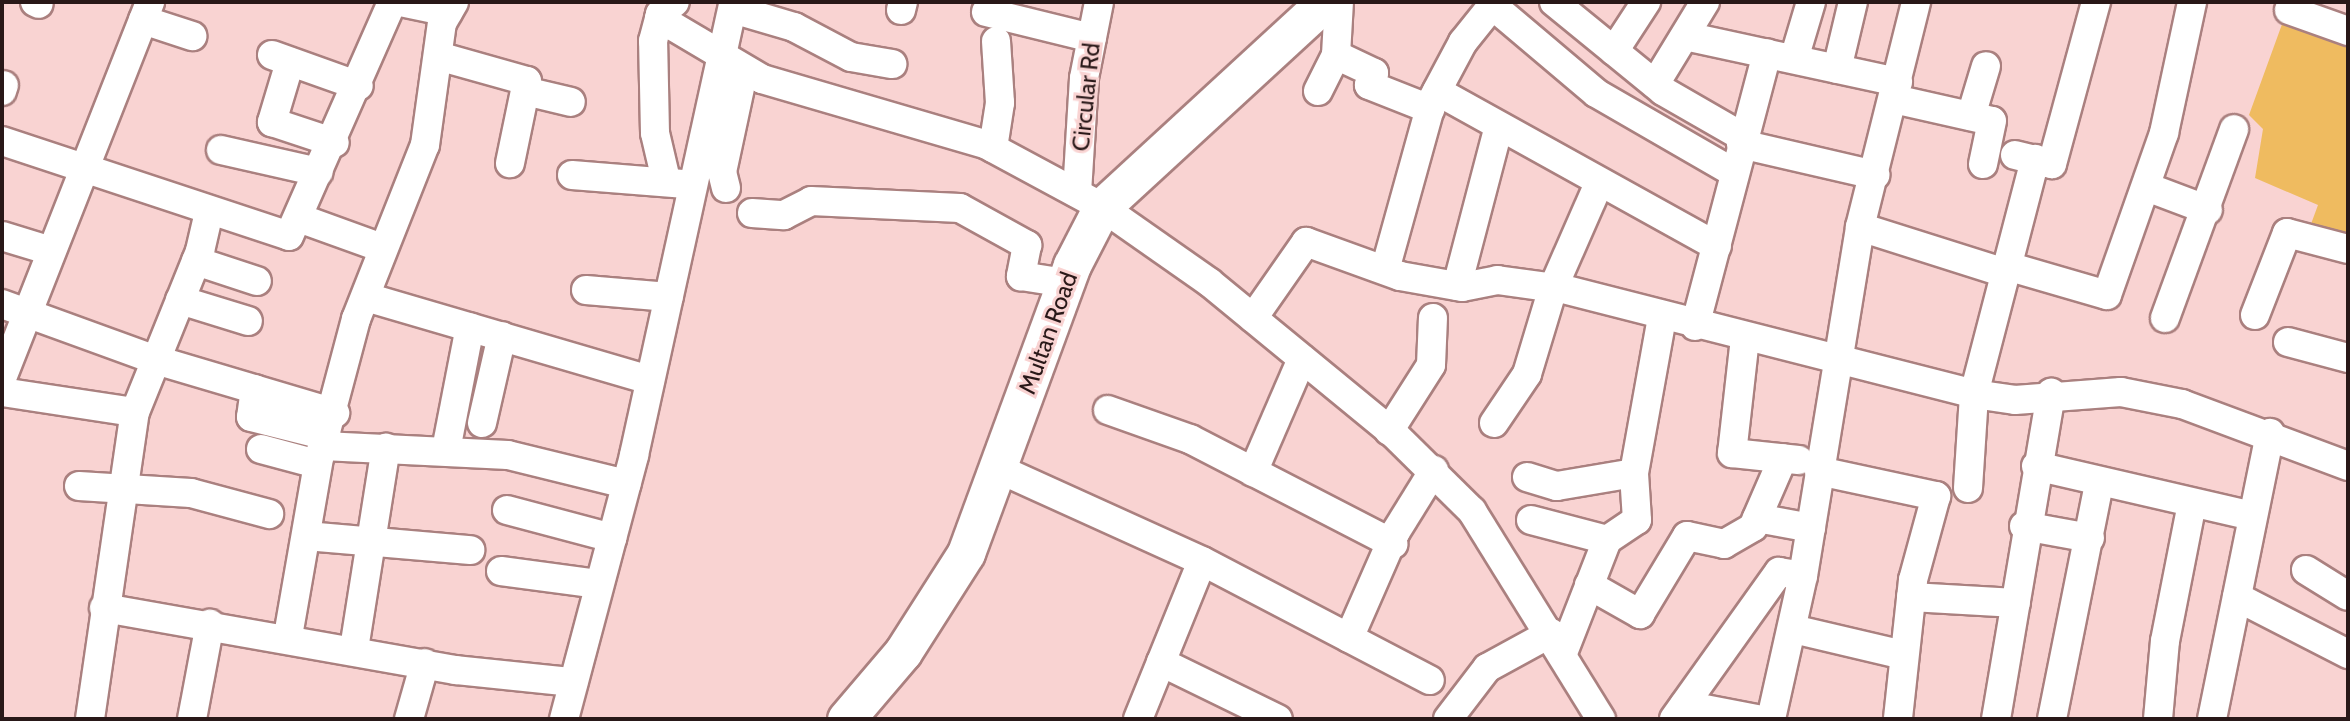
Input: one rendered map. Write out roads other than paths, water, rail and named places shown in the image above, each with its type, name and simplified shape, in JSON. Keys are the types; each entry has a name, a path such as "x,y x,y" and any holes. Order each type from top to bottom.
{"main road":[{"name":"Multan Road","path":"846,719 904,652 966,552 999,469 1065,283 1089,200 1325,2"}],"street":[{"path":"2,141 209,212 289,236 335,143 392,2"},
{"path":"288,636 326,440 382,248 425,145 438,56 451,7 400,2"},
{"name":"Circular Rd","path":"1089,200 1092,38 1099,2"},
{"path":"1318,91 1336,55 1339,2"},
{"path":"1554,2 1655,84 1742,140 1875,174"},
{"path":"1614,51 1646,2"},
{"path":"1655,84 1705,2"},
{"path":"1695,326 1742,140 1780,56 1811,2"},
{"path":"1837,69 1853,2"},
{"path":"1771,719 1803,576 1836,357 1860,227 1916,2"},
{"path":"1968,488 1974,394 2006,269 2025,157 2052,164 2096,2"},
{"path":"1860,227 2107,295 2147,187 2187,48 2192,2"},
{"path":"1385,270 1434,100 1463,42 1494,3 1596,93 1733,172"},
{"path":"726,188 722,172 733,64 734,5 794,27 851,57 892,64"},
{"path":"666,180 652,71 660,9 733,64 993,148 1089,200 1253,318 1434,470 1472,511 1557,643 1601,719"},
{"path":"2289,10 2348,31"},
{"path":"2,378 15,309 51,251 147,11 192,36"},
{"path":"986,12 1092,38"},
{"path":"1685,36 1837,69 1992,121 1983,164"},
{"path":"993,148 1000,103 996,41"},
{"path":"1336,55 1374,73 1369,85 1434,100 1499,126 1717,246"},
{"path":"438,56 527,81 510,163"},
{"path":"335,143 272,122 281,58 359,86"},
{"path":"564,719 626,484 694,187 733,64"},
{"path":"1971,116 1986,66"},
{"path":"525,91 571,102"},
{"path":"1457,286 1499,126"},
{"path":"2165,318 2208,210 2234,130"},
{"path":"220,150 319,172"},
{"path":"572,175 627,184 666,180 694,187"},
{"path":"1494,423 1527,374 1553,288 1599,183"},
{"path":"2147,187 2208,210"},
{"path":"752,213 784,215 811,201 960,208 1027,245 1021,276 1065,283"},
{"path":"90,719 104,608 135,412 196,261 209,212"},
{"path":"299,218 382,248"},
{"path":"2255,315 2287,233 2348,249"},
{"path":"2,236 51,251"},
{"path":"1253,318 1306,242 1385,270 1457,286 1497,280 1553,288 1662,318 1836,357 1974,394 2015,400 2051,393 2121,392 2270,433 2348,466"},
{"path":"196,261 257,281"},
{"path":"586,290 669,298"},
{"path":"366,297 650,380"},
{"path":"180,300 248,321"},
{"path":"15,309 156,360 256,389 326,440"},
{"path":"1389,431 1431,365 1433,318"},
{"path":"1448,719 1487,668 1557,643 1590,585 1607,540 1637,520 1634,473 1662,318"},
{"path":"446,450 470,327"},
{"path":"482,423 502,336"},
{"path":"1745,338 1732,453 1783,458 1936,496 1911,597 1898,719"},
{"path":"2288,342 2348,358"},
{"path":"1253,472 1302,359"},
{"path":"2,392 135,412"},
{"path":"1996,719 2016,603 2024,526 2051,393"},
{"path":"1108,410 1190,439 1393,544"},
{"path":"2212,719 2237,597 2249,515 2270,433"},
{"path":"261,449 326,440 386,448 508,455 626,484"},
{"path":"354,649 374,540 386,448"},
{"path":"1590,585 1640,614 1687,536 1724,544 1758,518 1783,458"},
{"path":"2036,466 2099,483 2249,515"},
{"path":"999,469 1202,561 1430,680"},
{"path":"1349,638 1393,544 1434,470"},
{"path":"1527,477 1557,486 1634,473"},
{"path":"2052,719 2099,483"},
{"path":"79,486 123,486 191,493 269,514"},
{"path":"2158,719 2165,641 2192,504"},
{"path":"507,510 612,538"},
{"path":"1758,518 1811,528"},
{"path":"1531,520 1607,540"},
{"path":"2024,526 2090,538"},
{"path":"306,536 470,550"},
{"path":"1138,719 1202,561"},
{"path":"2306,570 2348,596"},
{"path":"501,571 599,584"},
{"path":"1679,712 1779,572 1803,576"},
{"path":"1911,597 2016,603"},
{"path":"2237,597 2348,654"},
{"path":"104,608 288,636 425,663 573,682"},
{"path":"192,719 210,624"},
{"path":"1793,629 1903,655"},
{"path":"1161,662 1278,719"},
{"path":"409,719 425,663"},
{"path":"1679,712 1757,719"}]}
